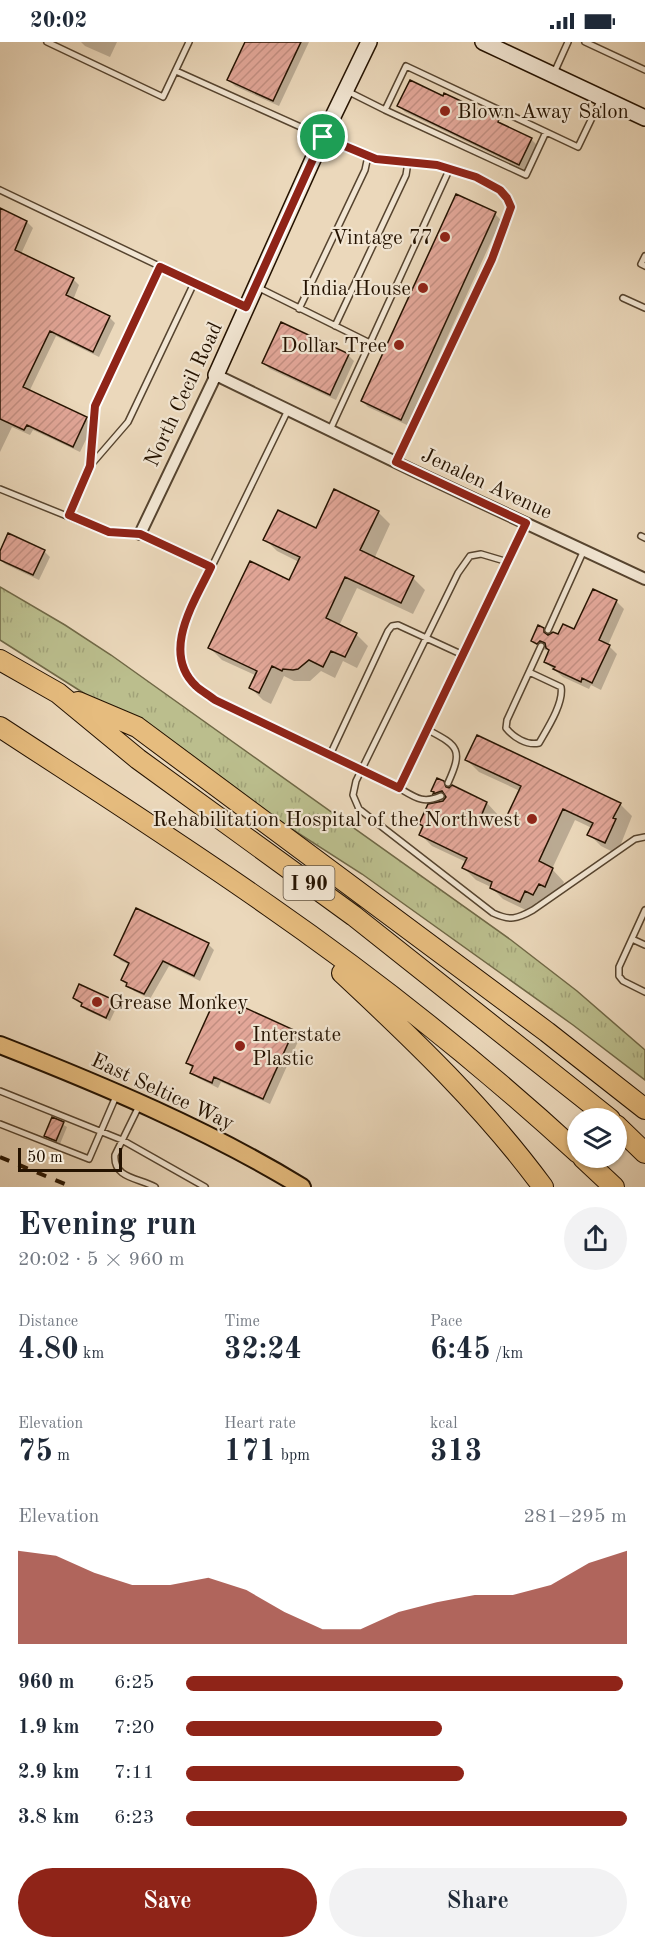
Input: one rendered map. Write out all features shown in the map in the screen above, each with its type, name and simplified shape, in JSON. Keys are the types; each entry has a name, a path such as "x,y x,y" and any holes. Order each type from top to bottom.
{"highway":[{"name":"I 90","path":"0,660 58,693 138,759 354,916 596,1108"},
{"path":"58,693 137,727 548,1032 645,1109"},
{"name":"I 90","path":"0,727 269,906 414,1013 567,1143"},
{"path":"269,906 390,1018 482,1111 543,1187"},
{"path":"627,1136 645,1153"},
{"path":"593,1168 614,1187"}],"main road":[{"name":"East Seltice Way","path":"0,1045 140,1103 207,1135 285,1183 302,1187"}],"street":[{"name":"North Cecil Road","path":"140,534 216,375 323,137 369,42"},
{"path":"483,42 645,118"},
{"name":"Jenalen Avenue","path":"216,375 645,579"}],"lane":[{"path":"47,42 163,97 189,42"},
{"path":"553,75 568,42"},
{"path":"585,42 645,70"},
{"path":"386,110 406,66 578,147 602,98"},
{"path":"176,71 368,156 376,159 450,168 476,177 500,190 507,198 511,207 492,259 396,462"},
{"path":"346,90 526,175 546,132"},
{"path":"299,309 365,170 368,156"},
{"path":"335,326 406,175 408,162"},
{"path":"330,430 450,168"},
{"path":"0,190 246,307"},
{"path":"645,256 641,264 645,266"},
{"path":"90,466 95,406 160,267"},
{"path":"69,515 90,466 128,422 194,283"},
{"path":"255,286 370,343"},
{"path":"623,298 645,309"},
{"path":"288,410 184,624 180,646 184,669 195,685 215,700 399,788 417,799 430,801 441,796"},
{"path":"0,489 109,532 140,534 211,567"},
{"path":"399,788 526,523"},
{"path":"548,630 584,550"},
{"path":"508,562 482,554 470,556 458,573 356,781 353,795 359,809 493,913 504,918 518,918 533,910 635,839 645,837"},
{"path":"330,755 392,626 398,625 463,655"},
{"path":"529,672 561,687 562,694 543,736 539,743 534,744 512,736 506,728 529,672 541,645"},
{"path":"428,730 445,739 455,748 458,757 448,783"},
{"path":"645,910 619,967 619,976 623,981 645,992"},
{"path":"632,939 645,945"},
{"path":"0,1091 122,1140 206,1187"},
{"path":"0,1124 89,1159 117,1093"},
{"path":"140,1103 115,1155 116,1167 129,1177 145,1181 155,1187"}],"green space":[{"path":"0,587 111,655 511,940 577,991 645,1050 645,1080 573,1025 362,874 0,640"}],"building":[{"path":"245,42 301,42 273,101 227,80"},
{"path":"410,80 499,119 498,122 532,138 519,165 397,106"},
{"path":"456,194 496,212 401,420 361,401"},
{"path":"0,208 27,221 15,250 74,278 66,295 110,316 93,352 50,331 23,387 87,417 73,447 27,425 24,430 0,419"},
{"path":"281,322 349,354 330,395 262,363"},
{"path":"334,489 379,511 360,550 414,576 401,603 345,577 326,618 357,633 345,657 331,651 323,667 309,660 298,669 293,670 283,669 282,671 272,666 259,693 249,688 257,671 208,648 250,561 289,580 300,557 263,540 278,510 316,528"},
{"path":"8,533 45,550 33,575 0,560 0,551"},
{"path":"593,589 617,600 599,640 610,645 592,683 582,678 581,682 553,669 555,667 544,662 549,650 545,643 540,641 537,644 531,641 538,625 544,628 544,632 548,635 553,632 558,634 563,624 574,629"},
{"name":"Rehabilitation Hospital of the Northwest","path":"477,735 621,803 613,818 616,819 605,843 587,835 593,823 563,809 539,861 553,868 545,887 539,884 533,895 525,891 520,902 490,888 492,882 462,868 467,858 419,835 423,826 419,824 428,804 443,801 446,797 442,791 433,794 434,792 431,791 437,778 444,781 446,787 449,788 452,785 487,802 482,814 503,824 521,786 465,760"},
{"path":"136,908 209,943 194,976 163,961 144,994 126,986 127,983 121,980 129,963 114,955"},
{"name":"Grease Monkey","path":"79,984 114,1000 106,1018 81,1006 82,1003 73,998"},
{"name":"Interstate Plastic","path":"217,995 294,1030 263,1099 214,1077 212,1083 190,1073 193,1066 186,1063"},
{"path":"52,1117 64,1122 56,1141 44,1136"}],"railway":[{"path":"0,1157 72,1187"}],"place":[{"name":"Blown Away Salon","path":"445,111"},
{"name":"Vintage 77","path":"445,237"},
{"name":"India House","path":"423,288"},
{"name":"Dollar Tree","path":"399,345"},
{"name":"Rehabilitation Hospital of the Northwest","path":"532,819"},
{"name":"Grease Monkey","path":"97,1002"},
{"name":"Interstate Plastic","path":"240,1046"}],"route":[{"path":"323,137 376,159 437,165 476,177 500,190 511,207 492,259 396,462 526,523 399,788 215,700 195,685 184,669 180,646 184,624 211,567 140,534 109,532 69,515 90,466 95,406 160,267 246,307 323,137"}]}
